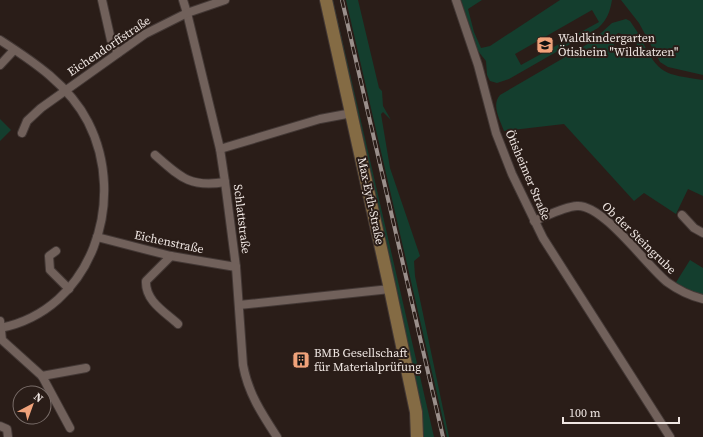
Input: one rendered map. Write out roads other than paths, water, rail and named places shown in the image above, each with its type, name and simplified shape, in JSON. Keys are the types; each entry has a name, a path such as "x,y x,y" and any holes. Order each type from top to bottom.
{"street":[{"path":"102,0 111,40 118,53"},
{"name":"Schlattstraße","path":"183,0 220,149 226,182 236,267 243,365 246,380 253,398 277,437"},
{"name":"Eichendorffstraße","path":"22,133 27,121 36,112 145,34 187,13 225,0"},
{"name":"Max-Eyth-Straße","path":"326,0 352,113 416,412 417,437"},
{"name":"Ötisheimer Straße","path":"456,0 499,140 512,174 534,221 543,238 670,437"},
{"path":"0,40 29,59 66,90 88,122 102,160 105,180 104,206 97,237 86,267 69,289 49,307 23,321 0,326 2,340 42,376 70,428"},
{"path":"0,65 14,50"},
{"path":"220,149 320,119 352,113"},
{"path":"155,155 188,181 201,184 226,182"},
{"name":"Ob der Steingrube","path":"534,221 567,208 578,206 588,207 604,218 667,282 692,296 703,299"},
{"path":"682,215 694,228 703,233"},
{"name":"Eichenstraße","path":"97,237 171,256 236,267"},
{"path":"56,251 49,256 50,270 69,289"},
{"path":"171,256 146,281 145,289 150,299 178,324"},
{"path":"239,305 390,289"},
{"path":"42,376 86,368"},
{"path":"0,426 7,429 8,437"}],"railway":[{"path":"342,0 443,437"}],"place":[{"name":"Waldkindergarten Ötisheim \"Wildkatzen\"","path":"545,45"},
{"name":"BMB Gesellschaft für Materialprüfung","path":"301,360"}]}
